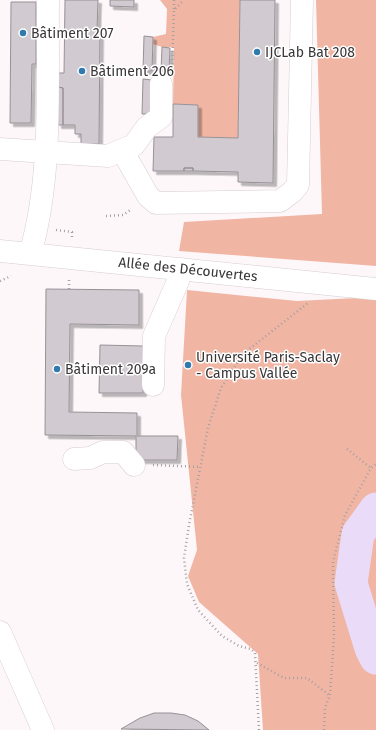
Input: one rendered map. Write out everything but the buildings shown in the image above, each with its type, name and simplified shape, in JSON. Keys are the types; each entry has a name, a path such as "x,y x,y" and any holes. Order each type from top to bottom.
{"street":[{"path":"30,254 38,226 46,151 48,0"},
{"path":"122,150 148,196 156,203 280,200 292,192 298,185 302,0"},
{"path":"0,148 108,156 134,145 147,127 161,117 161,84"},
{"name":"Allée des Découvertes","path":"0,251 376,289"},
{"path":"153,385 154,336 178,281 181,269"},
{"path":"74,458 90,458 103,452 123,452 134,465"},
{"path":"0,632 42,730"}],"path":[{"path":"161,84 172,84 174,0"},
{"path":"174,10 184,0"},
{"path":"106,216 123,215 148,196"},
{"path":"0,281 11,276"},
{"path":"259,730 257,664 255,654 250,649 239,646 222,636 198,610 187,584 184,558 188,526 208,428 221,388 242,354 297,313 314,297"},
{"path":"348,449 370,468"},
{"path":"324,730 325,708 330,695 334,636 333,562 345,515 370,468 376,464"},
{"path":"134,465 201,468"},
{"path":"345,515 350,518"},
{"path":"257,664 284,678 307,678 330,695"}],"shaded area":[{"path":"160,0 240,0 238,138 198,137 198,105 173,104 174,47 162,47 153,44 153,37 166,34 167,9"},
{"path":"316,0 376,0 376,266 179,251 184,222 322,214"},
{"path":"187,290 297,301 376,297 376,730 263,730 258,654 199,602 188,576 197,550 181,395"}],"waterway":[{"path":"376,509 358,534 351,583 371,648 376,658"}],"place":[{"name":"Bâtiment 207","path":"23,33"},
{"name":"IJCLab Bat 208","path":"257,52"},
{"name":"Bâtiment 206","path":"82,71"},
{"name":"Université Paris-Saclay - Campus Vallée","path":"188,365"},
{"name":"Bâtiment 209a","path":"57,369"}]}
